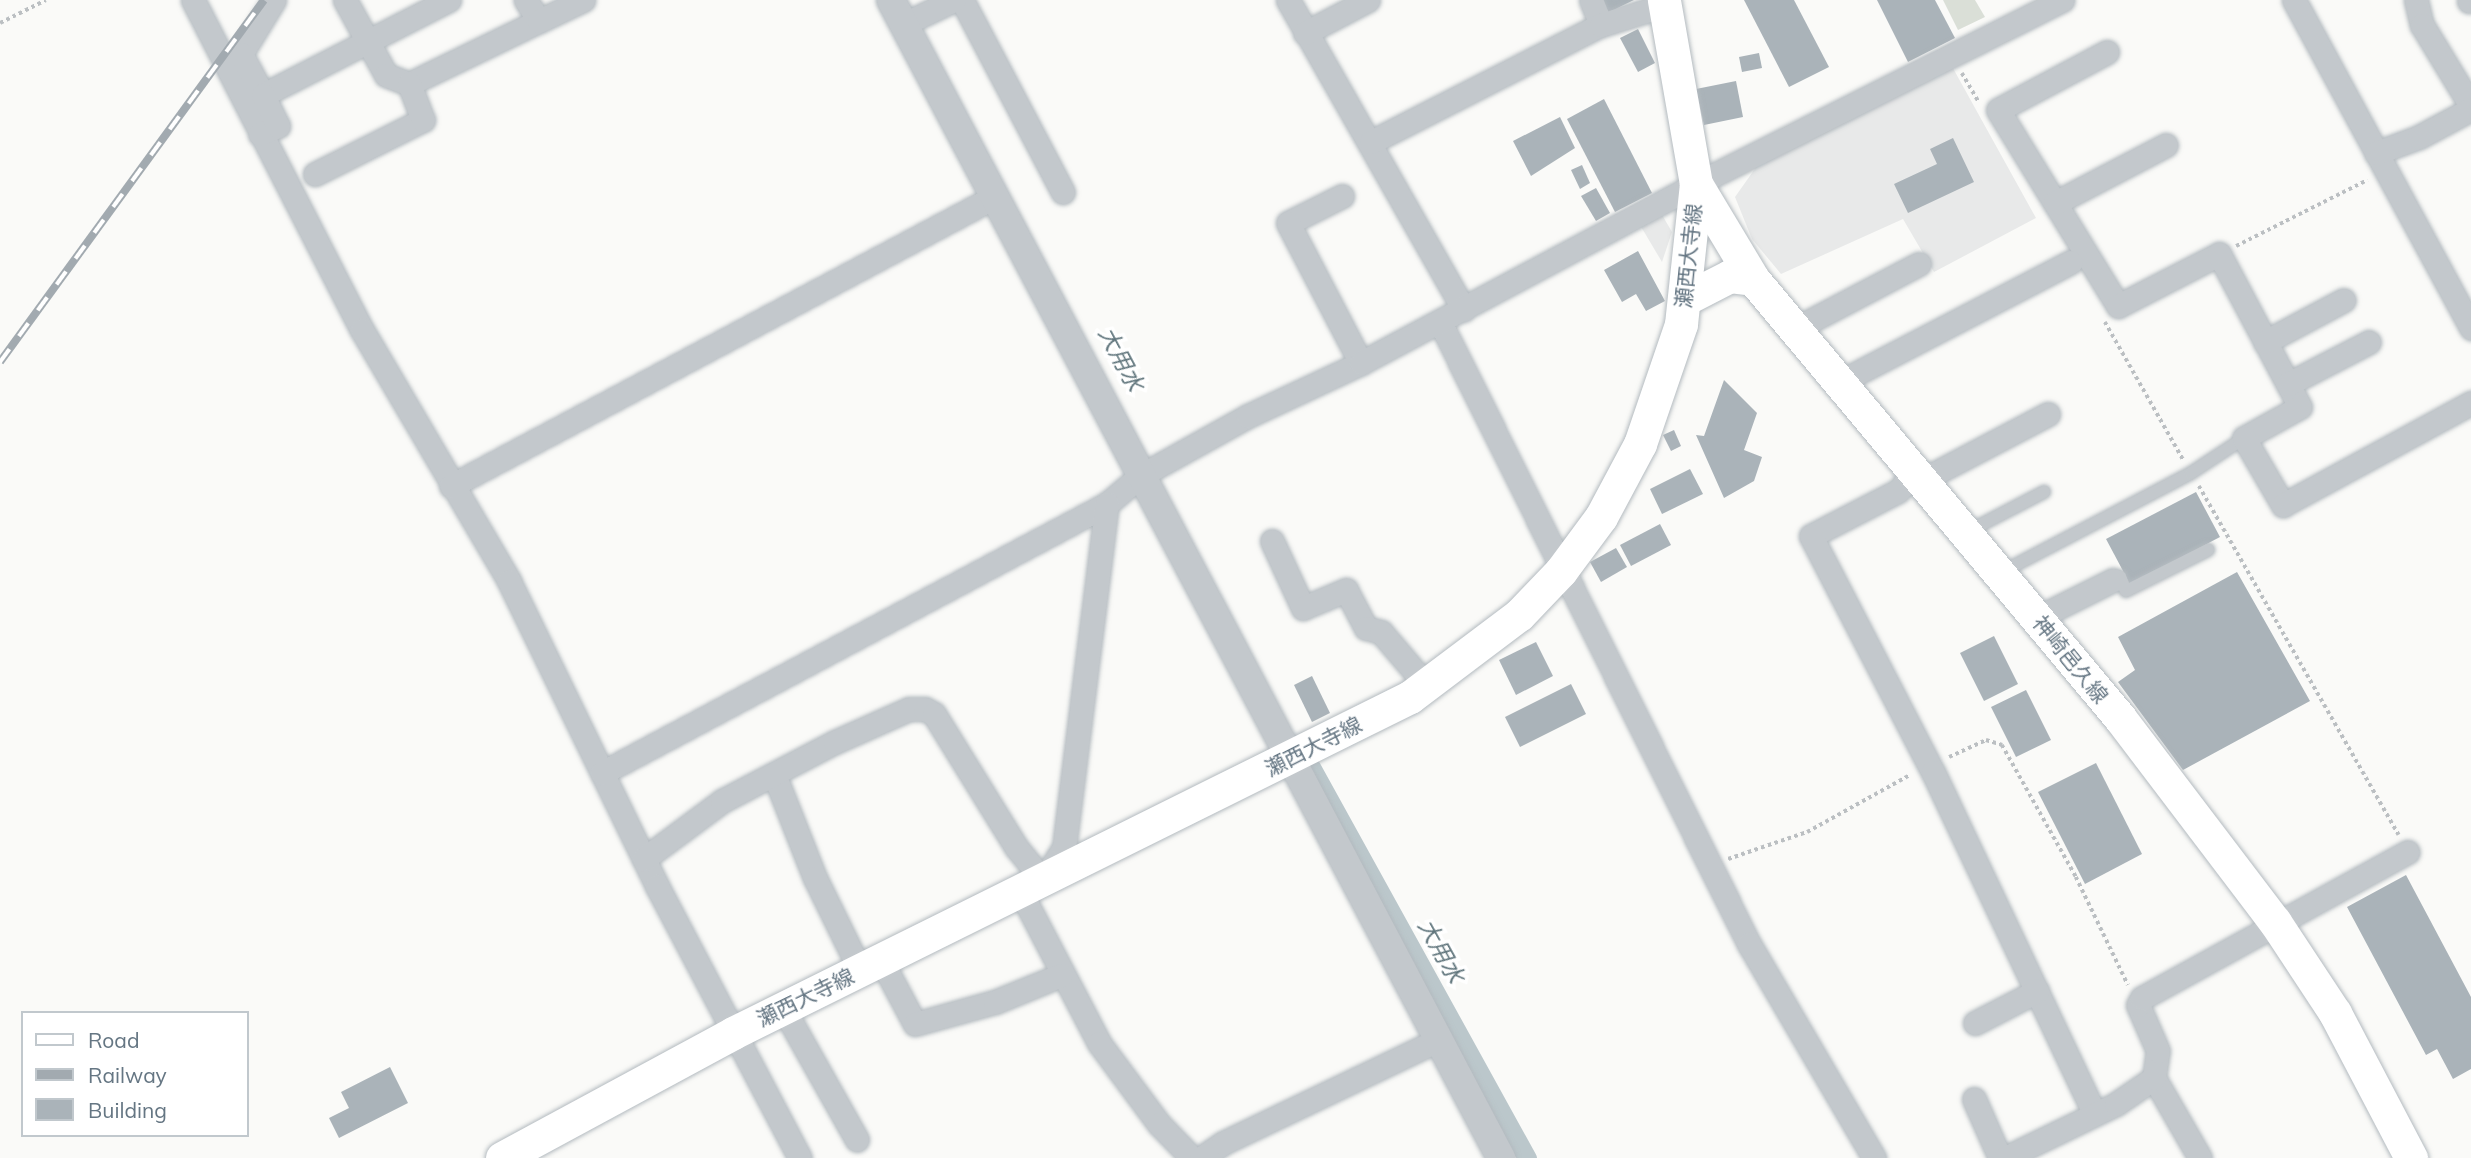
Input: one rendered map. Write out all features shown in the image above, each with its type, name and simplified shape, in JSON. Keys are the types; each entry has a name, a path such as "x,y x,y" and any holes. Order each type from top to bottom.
{"main road":[{"name":"瀬西大寺線","path":"502,1158 733,1033 1290,758 1427,686 1519,615 1561,571 1601,517 1640,444 1667,370 1687,298 1696,184 1664,2"},
{"name":"神崎邑久線","path":"1696,184 1722,232 1753,279 2037,618 2276,922 2335,1013 2411,1158"},
{"path":"1691,247 1707,229 1722,232"},
{"path":"1687,298 1730,276 1753,279"}],"street":[{"path":"193,0 260,134 451,486 509,581 644,859 800,1158"},
{"path":"260,134 278,126 241,54 274,0"},
{"path":"316,174 423,120 409,85 386,75 345,0"},
{"path":"263,94 449,0"},
{"path":"526,0 539,20"},
{"path":"409,85 583,0"},
{"path":"954,0 905,16 996,196 1152,469 1290,758 1501,1158"},
{"path":"962,0 1063,192"},
{"path":"1287,0 1371,142 1464,310"},
{"path":"1305,33 1368,0"},
{"path":"1591,0 1601,25"},
{"path":"602,772 1107,504 1152,469 1263,408 1361,363 1696,184 1951,53 2062,0"},
{"path":"2294,0 2471,328"},
{"path":"2380,162 2471,108 2422,25 2416,0"},
{"path":"1371,142 1601,25 1664,2"},
{"path":"2107,52 1998,110 2118,306 2219,254 2300,407 2244,438 2283,505 2471,403"},
{"path":"2055,203 2166,145"},
{"path":"451,486 996,196"},
{"path":"1342,196 1288,223 1361,363"},
{"path":"1840,382 2071,262"},
{"path":"1795,329 1919,264"},
{"path":"2265,342 2344,300"},
{"path":"1440,322 1561,571 1749,944 1874,1158"},
{"path":"2288,384 2369,342"},
{"path":"2048,414 1932,475 1915,471 1898,491 1811,536 1933,772 2095,1114"},
{"path":"1031,886 1064,848 1107,504"},
{"path":"1272,541 1303,608 1346,590 1366,628 1381,632 1427,686"},
{"path":"2037,618 2113,580"},
{"path":"644,859 698,816 774,774 909,709 926,709 934,714 1016,847 1061,975 1099,1043 1158,1124 1192,1158"},
{"path":"774,774 815,878 871,965 915,1024 995,1002 1061,975"},
{"path":"2200,1158 2154,1078 2158,1051 2138,1005 2142,998 2276,922 2408,852"},
{"path":"1975,1023 2037,991"},
{"path":"783,1008 857,1140"},
{"path":"1201,1158 1223,1143 1440,1039"},
{"path":"2005,1158 2095,1114 2154,1078"},
{"path":"1975,1099 2000,1158"}],"lane":[{"path":"2000,573 2191,473 2244,438"},
{"path":"1966,532 2044,492"},
{"path":"2113,580 2120,577 2126,591 2208,550"}],"path":[{"path":"0,23 46,0"},
{"path":"1951,53 1984,111"},
{"path":"2219,254 2380,162"},
{"path":"2098,309 2408,852"}],"shaded area":[{"path":"1943,0 1975,0 1985,17 1958,30"},
{"path":"1949,61 2036,218 1934,272 1903,219 1781,274 1752,239 1735,197 1759,163"},
{"path":"1661,213 1672,232 1662,262 1640,225"}],"building":[{"path":"1601,0 1634,0 1607,13"},
{"path":"1744,0 1794,0 1829,67 1789,87"},
{"path":"1877,0 1935,0 1955,38 1908,62"},
{"path":"1638,29 1655,63 1638,72 1620,38"},
{"path":"1759,53 1762,68 1742,72 1739,57"},
{"path":"1736,81 1743,117 1704,125 1696,89"},
{"path":"1604,99 1652,193 1615,212 1567,119"},
{"path":"1560,117 1575,148 1531,176 1513,141"},
{"path":"1953,138 1974,182 1908,213 1894,184 1937,164 1930,149"},
{"path":"1582,165 1590,183 1580,189 1571,170"},
{"path":"1596,188 1610,213 1596,221 1581,196"},
{"path":"1638,251 1665,301 1646,311 1636,294 1622,302 1604,270"},
{"path":"1724,380 1757,413 1744,450 1762,457 1754,481 1724,498 1696,435 1704,436"},
{"path":"1674,430 1681,446 1671,451 1663,435"},
{"path":"1690,469 1703,494 1662,514 1650,489"},
{"path":"2196,492 2220,537 2130,584 2106,539"},
{"path":"1660,524 1671,545 1631,566 1620,545"},
{"path":"1616,548 1627,567 1601,582 1590,562"},
{"path":"2237,572 2310,701 2183,770 2118,682 2135,670 2118,637"},
{"path":"1994,636 2018,684 1984,701 1960,653"},
{"path":"1536,642 1553,676 1516,695 1499,660"},
{"path":"1312,676 1330,713 1312,722 1294,685"},
{"path":"1571,684 1586,714 1520,747 1505,717"},
{"path":"2026,690 2051,740 2016,757 1991,707"},
{"path":"2096,763 2142,854 2085,884 2038,792"},
{"path":"2406,875 2471,997 2471,1069 2453,1079 2437,1049 2426,1055 2347,907"},
{"path":"390,1067 408,1103 339,1138 329,1118 349,1108 341,1092"}],"waterway":[{"name":"大用水","path":"1311,767 1527,1158"}],"railway":[{"path":"0,362 264,0"}]}
